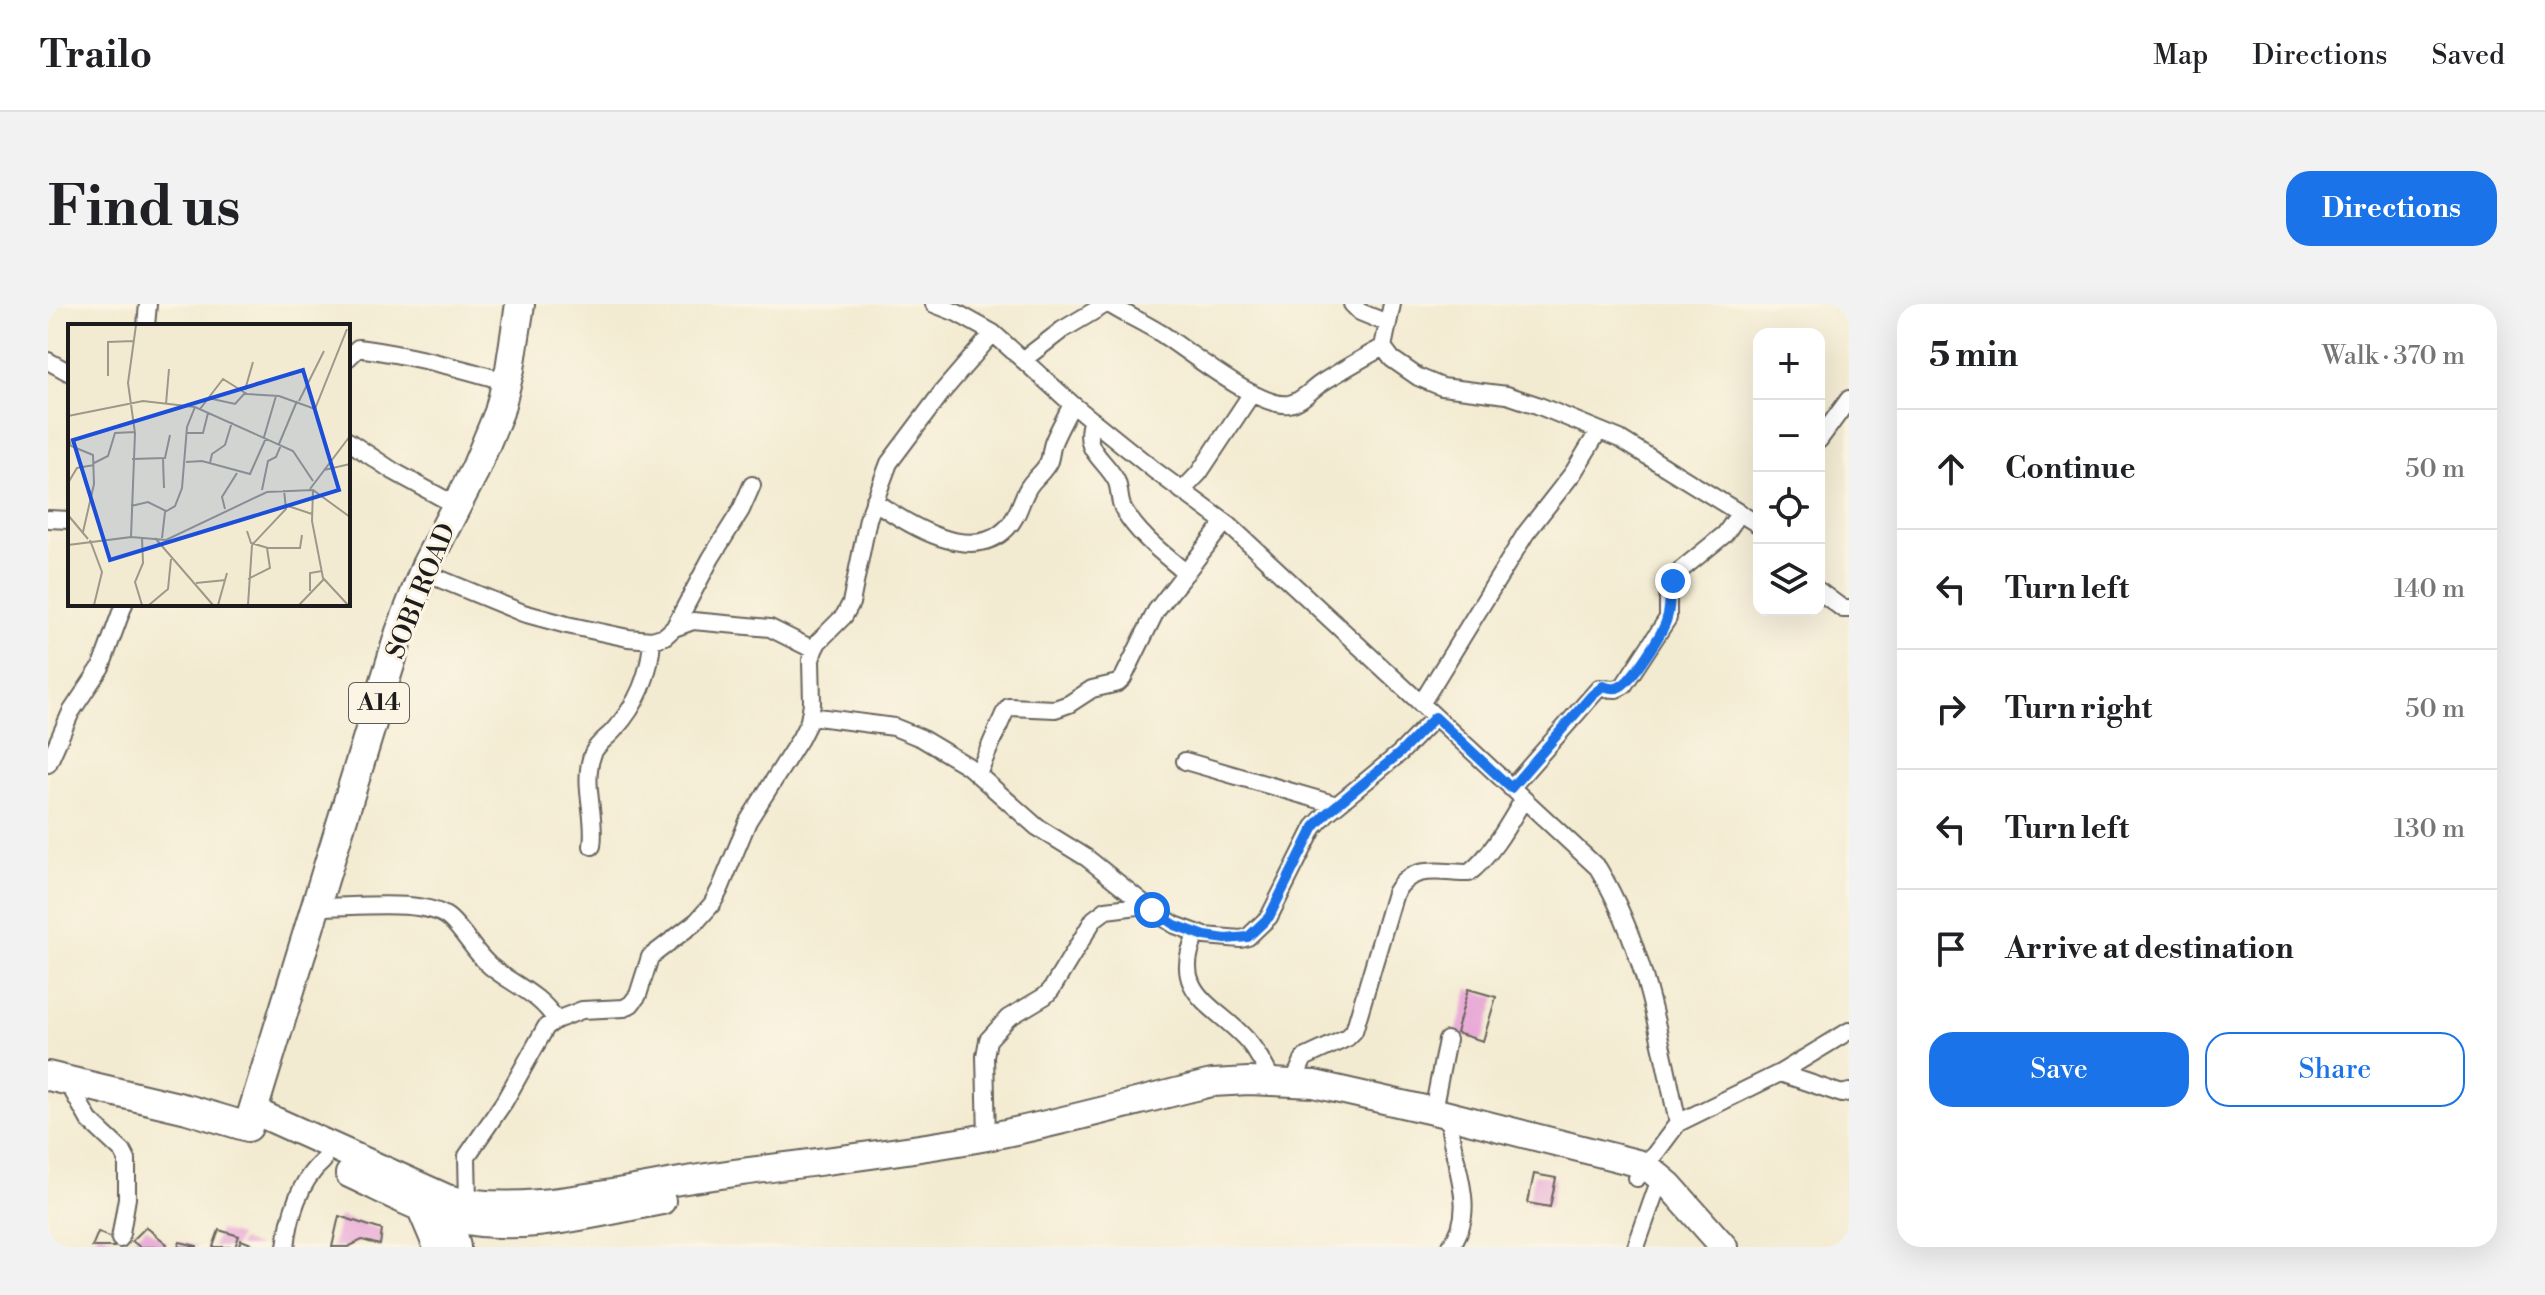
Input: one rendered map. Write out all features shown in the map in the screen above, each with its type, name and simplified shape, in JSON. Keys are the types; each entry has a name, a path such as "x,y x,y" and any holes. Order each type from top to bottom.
{"highway":[{"name":"SOBI ROAD","path":"251,1119 400,632 423,572 490,436 507,382 520,304"},
{"path":"54,1071 185,1091 251,1119"}],"main road":[{"path":"454,1206 525,1205 749,1170 850,1160 987,1137 1212,1083 1283,1082 1314,1084 1669,1185 1724,1247"},
{"path":"251,1119 323,1161 454,1206 493,1225 538,1224 687,1196 960,1159 1227,1098 1270,1095 1442,1121"},
{"path":"251,1119 419,1196 437,1247"},
{"path":"1646,1178 1701,1247"},
{"path":"454,1206 457,1247"}],"street":[{"path":"146,324 148,304"},
{"path":"934,304 993,333 1072,404 1225,522 1598,868 1617,900 1636,947 1649,991 1678,1123"},
{"path":"1023,360 1062,330 1107,304 1160,333 1214,372 1252,393 1287,405 1383,347"},
{"path":"1352,304 1360,312 1387,323"},
{"path":"1392,304 1383,347 1392,359 1418,377 1442,387 1507,395 1620,439 1739,514 1753,519"},
{"path":"454,1206 467,1156 504,1102 546,1027 582,1010 615,1009 631,1004 638,995 650,957 697,921 712,904 748,821 800,739 810,716 814,650 844,616 851,603 874,501 889,463 943,391 993,333"},
{"path":"350,354 358,348 440,363 507,382"},
{"path":"48,361 68,372"},
{"path":"1182,491 1199,473 1252,393"},
{"path":"1825,432 1849,399"},
{"path":"874,501 928,532 969,544 992,539 1006,529 1018,514 1028,487 1045,468 1053,442 1072,404"},
{"path":"1092,420 1088,437 1090,446 1118,483 1121,505 1126,514 1146,538 1186,573"},
{"path":"1421,704 1526,533 1573,473 1598,432"},
{"path":"350,442 374,460 457,506"},
{"path":"423,572 523,613 628,638 652,640 665,636 674,628 752,485"},
{"path":"1197,933 1189,956 1189,977 1195,993 1244,1037 1283,1082 1304,1058 1347,1038 1354,1031 1395,893 1401,882 1409,875 1423,872 1469,873 1478,866 1501,835 1517,794 1599,688 1616,689 1624,685 1668,618 1668,597 1673,581 1682,569 1725,534 1739,514"},
{"path":"48,519 68,520"},
{"path":"978,774 1009,707 1055,709 1092,689 1118,683 1123,678 1156,611 1225,522"},
{"path":"1825,596 1843,609 1849,609"},
{"path":"48,764 71,712 101,667 123,606"},
{"path":"674,628 693,621 770,628 814,650"},
{"path":"592,846 594,832 588,788 592,758 600,742 634,705 646,682 652,640"},
{"path":"810,716 894,727 921,738 978,774 1037,827 1087,858 1175,925 1197,933 1241,939 1259,928 1269,917 1314,827 1400,753 1435,717"},
{"path":"1185,761 1337,805"},
{"path":"316,907 377,904 445,915 490,966 538,997 556,1020"},
{"path":"987,1137 985,1056 988,1040 1008,1018 1051,990 1094,919 1106,910 1146,905"},
{"path":"1636,1247 1646,1178 1678,1123 1780,1073 1849,1031"},
{"path":"1447,1040 1442,1121 1465,1201 1460,1231 1450,1247"},
{"path":"54,1071 89,1120 123,1152 127,1160 127,1198 120,1239"},
{"path":"1780,1073 1842,1094 1849,1092"},
{"path":"286,1247 299,1194 323,1161"}],"building":[{"path":"1468,989 1496,997 1483,1041 1456,1033"},
{"path":"1534,1174 1556,1178 1550,1207 1528,1203"},
{"path":"339,1216 382,1230 380,1245 362,1240 348,1247 332,1247"},
{"path":"146,1227 167,1244 165,1247 140,1247 132,1241"},
{"path":"219,1230 239,1236 235,1247 213,1247"},
{"path":"98,1232 116,1240 114,1247 92,1247"},
{"path":"241,1240 259,1247 238,1247"},
{"path":"180,1242 197,1246 197,1247 178,1247"}],"route":[{"path":"1152,910 1175,925 1205,936 1226,939 1248,937 1269,917 1314,827 1400,753 1435,717 1511,788 1599,688 1616,689 1624,685 1636,670 1668,618 1668,597 1673,581"}]}
